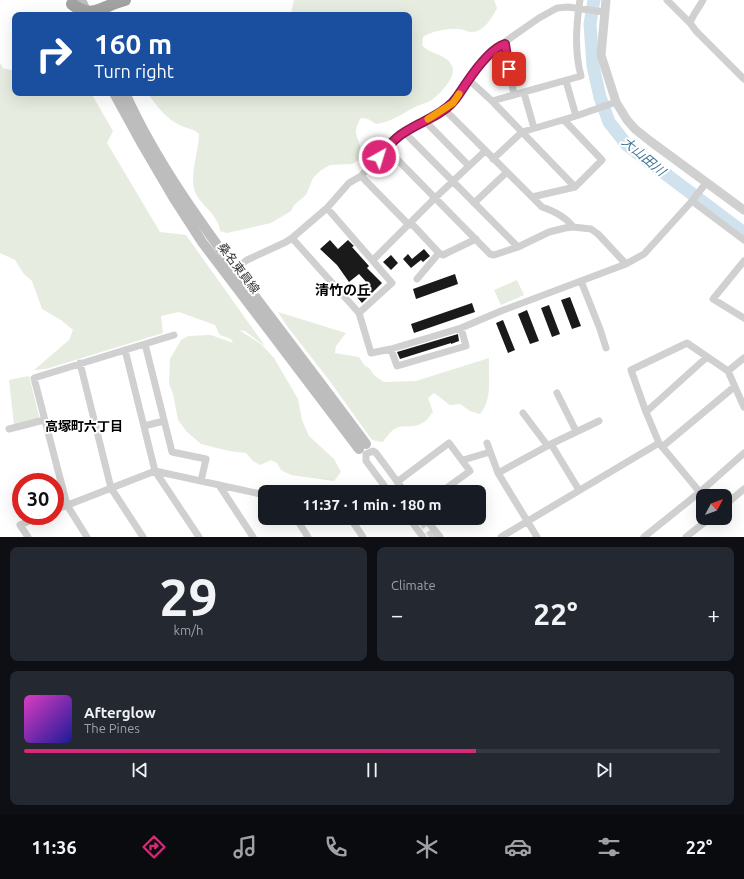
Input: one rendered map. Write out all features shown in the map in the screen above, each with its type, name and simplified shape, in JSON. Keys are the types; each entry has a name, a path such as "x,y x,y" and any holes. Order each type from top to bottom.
{"highway":[{"path":"80,9 93,8 115,0"},
{"path":"80,9 95,12 126,0"},
{"path":"110,12 114,8 129,0"}],"main road":[{"name":"桑名東員線","path":"116,96 169,190 202,242 363,446 183,197 126,96"}],"street":[{"path":"606,0 601,55 613,103 635,129 705,184 744,210"},
{"path":"667,0 744,79"},
{"path":"690,23 692,17 700,7 703,0"},
{"path":"235,269 247,260 292,238 327,208 349,183 362,176 392,142 404,132 425,121 453,103 469,80 496,48 505,44 546,13 557,8 580,4 604,12"},
{"path":"492,101 582,76 579,67 576,23 580,4"},
{"path":"505,44 514,95"},
{"path":"469,80 492,101 575,187"},
{"path":"566,81 576,116"},
{"path":"524,93 534,128"},
{"path":"493,159 522,132 564,120 613,103"},
{"path":"444,109 542,207 556,212 573,227"},
{"path":"532,197 575,187 602,160 564,120"},
{"path":"425,121 469,166"},
{"path":"404,132 518,247"},
{"path":"387,149 490,254 494,255 518,247 549,232 573,227 591,229 598,234 626,264"},
{"path":"373,260 485,151"},
{"path":"474,203 507,172"},
{"path":"362,176 439,254 447,254 476,239"},
{"path":"292,238 359,313 372,353 391,349 461,328 626,264 644,254 693,200 705,184"},
{"path":"693,200 744,240"},
{"path":"327,208 392,283 359,313"},
{"path":"417,279 439,254"},
{"path":"744,261 741,270 713,299 744,318"},
{"path":"582,281 606,348"},
{"path":"391,349 397,366 466,346 461,328"},
{"path":"87,537 67,505 34,378 174,334"},
{"path":"697,489 660,445 646,412 632,370 687,343 728,372 744,407"},
{"path":"145,344 172,452 206,459 201,481"},
{"path":"125,350 155,470 199,537"},
{"path":"646,412 707,357"},
{"path":"728,372 744,358"},
{"path":"80,363 111,488 143,537"},
{"path":"501,537 579,490 660,445 734,387"},
{"path":"557,393 576,431"},
{"path":"523,413 549,444 579,490"},
{"path":"10,429 44,420"},
{"path":"498,473 549,444 599,420"},
{"path":"144,426 164,421"},
{"path":"397,482 450,443 470,471 451,485"},
{"path":"487,443 498,473 537,537"},
{"path":"385,485 366,461 366,454 373,451 376,453 399,485"},
{"path":"463,460 490,452"},
{"path":"706,489 744,454"},
{"path":"64,506 155,470 258,494"},
{"path":"219,485 253,537"},
{"path":"732,499 744,489"},
{"path":"644,537 696,498"},
{"path":"20,525 28,537"},
{"path":"300,525 308,537"},
{"path":"355,525 363,537"},
{"path":"414,525 423,537"},
{"path":"431,525 440,537"},
{"path":"686,537 701,525"}],"shaded area":[{"path":"294,0 494,0 497,8 487,24 480,30 470,32 460,29 441,30 423,37 422,45 425,48 442,56 452,66 453,70 450,80 438,95 430,101 391,120 376,124 368,119 361,118 356,132 361,159 352,164 330,165 320,171 313,178 306,195 294,205 291,211 271,223 227,233 220,231 217,220 201,202 193,186 199,134 171,120 158,108 150,96 412,96 412,12 291,12"},
{"path":"0,63 3,68 12,70 12,96 93,96 113,131 107,143 160,232 186,235 265,346 245,331 239,330 261,344 274,358 298,399 302,420 309,436 334,459 341,472 334,481 291,475 281,470 277,463 271,460 260,465 253,461 246,453 229,451 201,444 187,432 178,420 173,394 169,384 170,359 181,340 188,336 211,335 233,343 231,339 220,335 215,325 179,312 161,316 163,333 46,369 34,370 69,340 73,330 61,320 42,309 32,281 24,274 15,260 0,253"},
{"path":"517,280 524,295 501,305 494,290"},
{"path":"278,312 346,333 336,346 335,353 359,357 364,365 370,369 375,376 384,382 416,381 489,358 489,388 487,402 480,414 470,411 460,404 450,405 434,393 428,398 433,412 428,419 418,425 404,426 394,429 383,442 372,440"},
{"path":"29,376 39,419 14,425 9,380"}],"building":[{"path":"330,240 338,249 348,240 354,246 352,247 369,266 367,268 382,283 362,303 356,296 369,285 359,274 349,282 337,265 320,249"},
{"path":"424,249 430,256 423,262 421,260 411,268 403,259 408,254 412,259"},
{"path":"391,255 398,263 391,270 383,262"},
{"path":"455,274 458,284 416,299 413,289"},
{"path":"570,297 581,326 572,329 561,300"},
{"path":"472,303 475,312 414,333 411,324"},
{"path":"549,305 560,334 552,337 541,308"},
{"path":"527,310 539,341 530,344 518,314"},
{"path":"503,320 515,350 508,353 496,323"},
{"path":"458,334 459,341 451,344 400,359 397,352"}],"waterway":[{"name":"大山田川","path":"594,0 590,24 593,66 600,97 609,122 627,145 744,233"}],"tunnel":[{"path":"426,525 435,537"}],"slow traffic":[{"path":"428,119 453,103 459,94"}],"district":[{"name":"清竹の丘","path":"343,290"},
{"name":"高塚町六丁目","path":"84,426"}],"route":[{"path":"379,157 392,142 404,132 425,121 453,103 474,73 496,48 502,44 505,44 509,69"}]}
